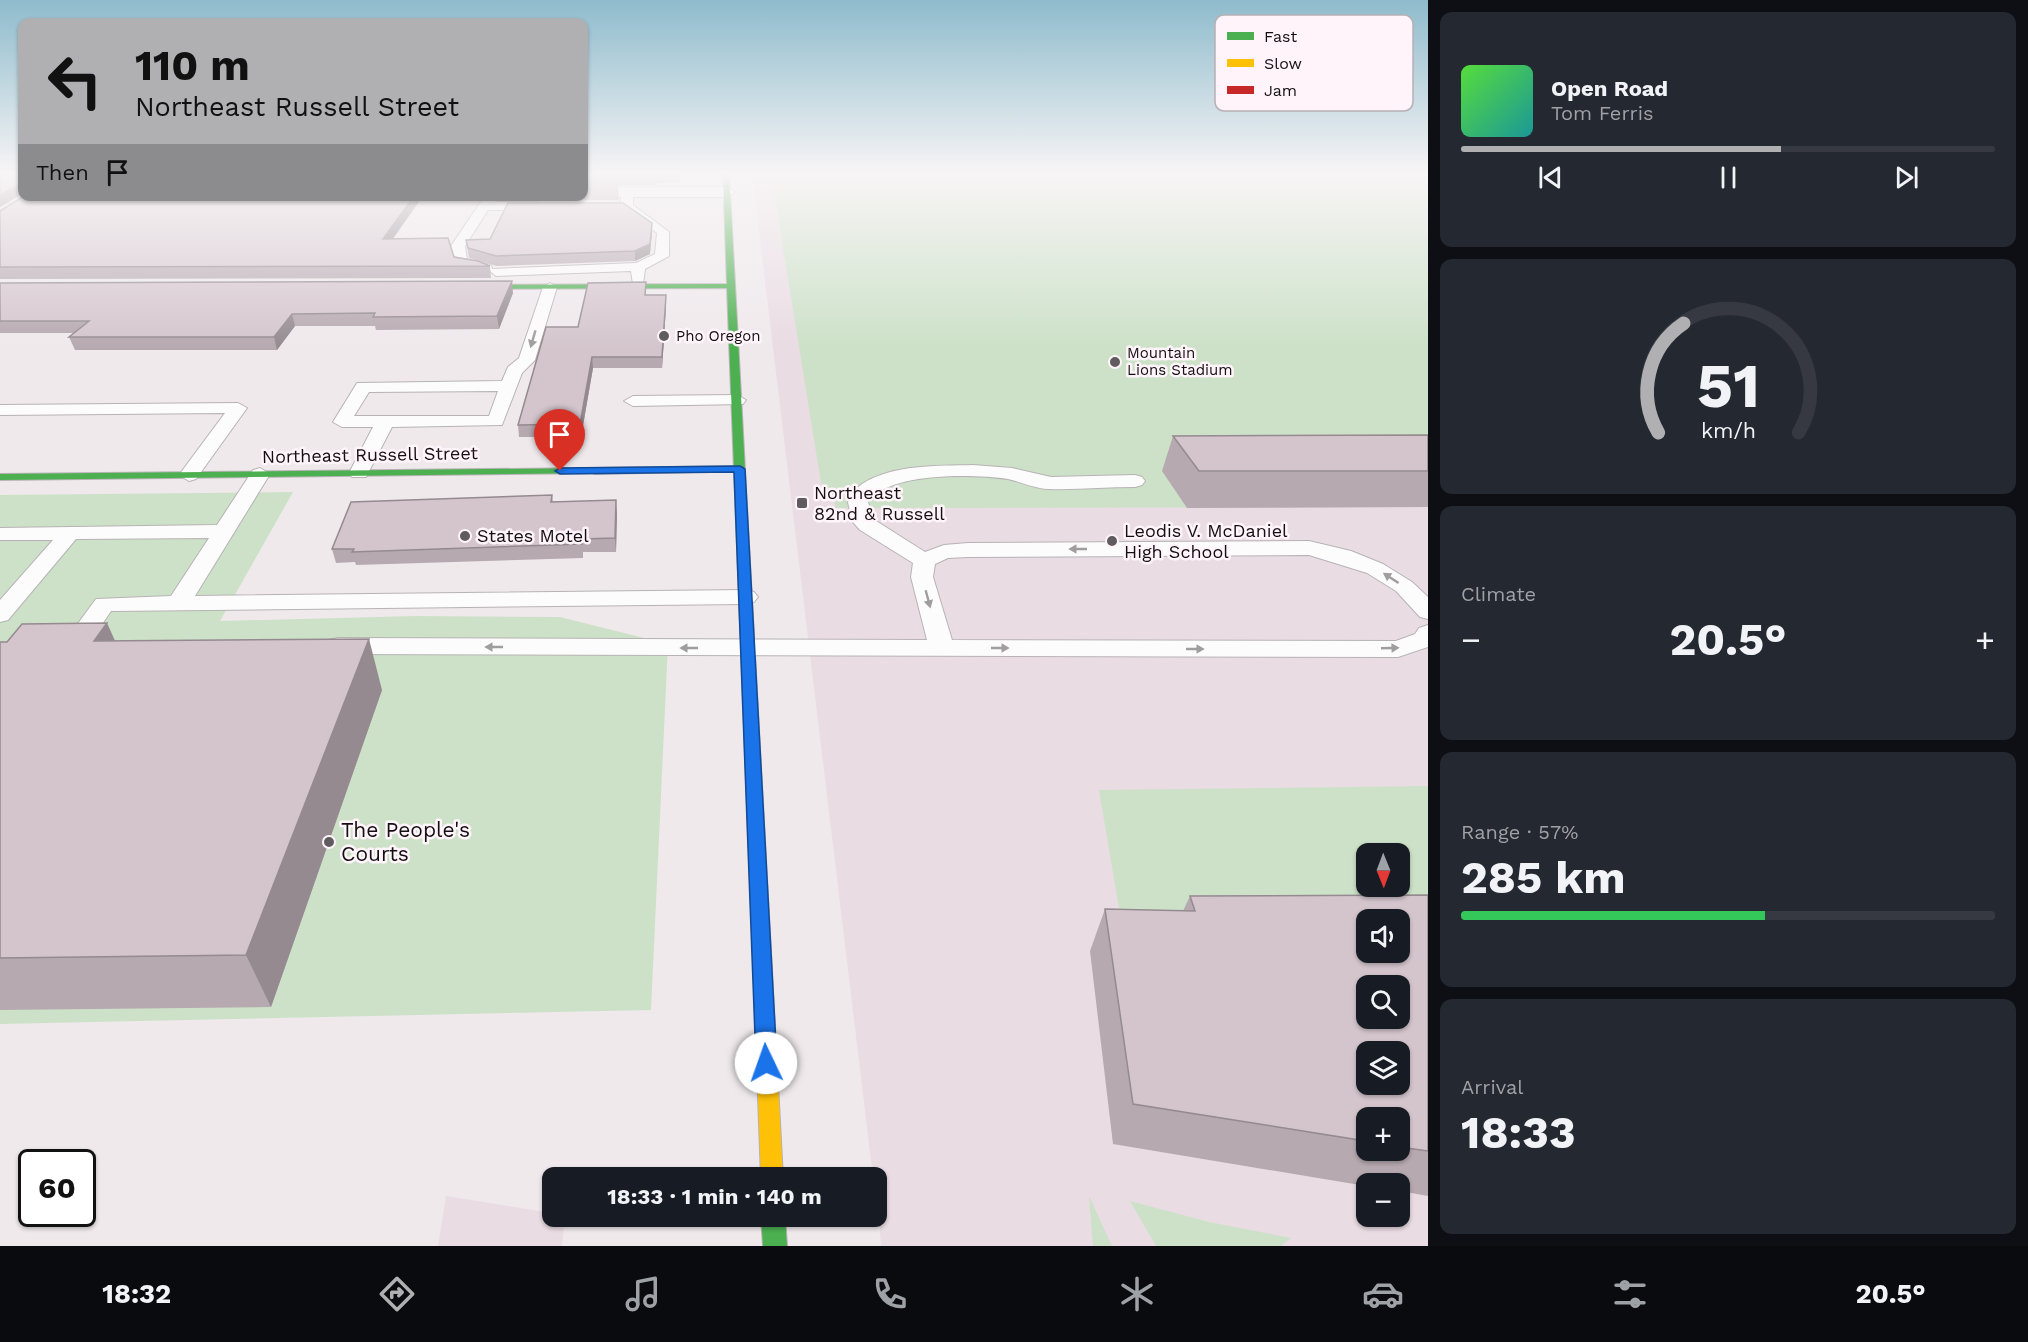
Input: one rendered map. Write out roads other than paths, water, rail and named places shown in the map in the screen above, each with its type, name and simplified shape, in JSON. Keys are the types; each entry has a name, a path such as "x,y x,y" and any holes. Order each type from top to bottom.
{"main road":[{"path":"729,231 771,1167"},
{"path":"448,287 731,286"},
{"name":"Northeast Russell Street","path":"0,477 740,469"},
{"path":"774,1227 775,1246"}],"lane":[{"path":"468,231 458,246 461,263 508,277 507,287"},
{"path":"496,272 638,267 662,255 662,231"},
{"path":"638,267 638,286"},
{"path":"509,386 363,387 342,422 496,421 509,386 514,371 527,360 550,287"},
{"path":"633,401 737,400"},
{"path":"0,410 238,408 189,475"},
{"path":"359,473 385,422"},
{"path":"924,561 874,531 863,520 858,506 862,495 872,486 884,479 922,473 1012,474 1037,482 1135,481"},
{"path":"178,604 260,474"},
{"path":"0,534 224,531"},
{"path":"0,615 70,533"},
{"path":"924,561 944,552 968,550 1309,548 1346,556 1386,574 1416,594 1428,612"},
{"path":"924,561 922,577 942,648"},
{"path":"43,645 86,645 104,604 746,597"},
{"path":"311,646 1398,649 1426,639 1428,633"}],"place":[{"name":"Pho Oregon","path":"664,336"},
{"name":"Mountain Lions Stadium","path":"1115,362"},
{"name":"Northeast 82nd & Russell","path":"802,503"},
{"name":"States Motel","path":"465,536"},
{"name":"Leodis V. McDaniel High School","path":"1112,541"},
{"name":"The People's Courts","path":"329,842"}]}
